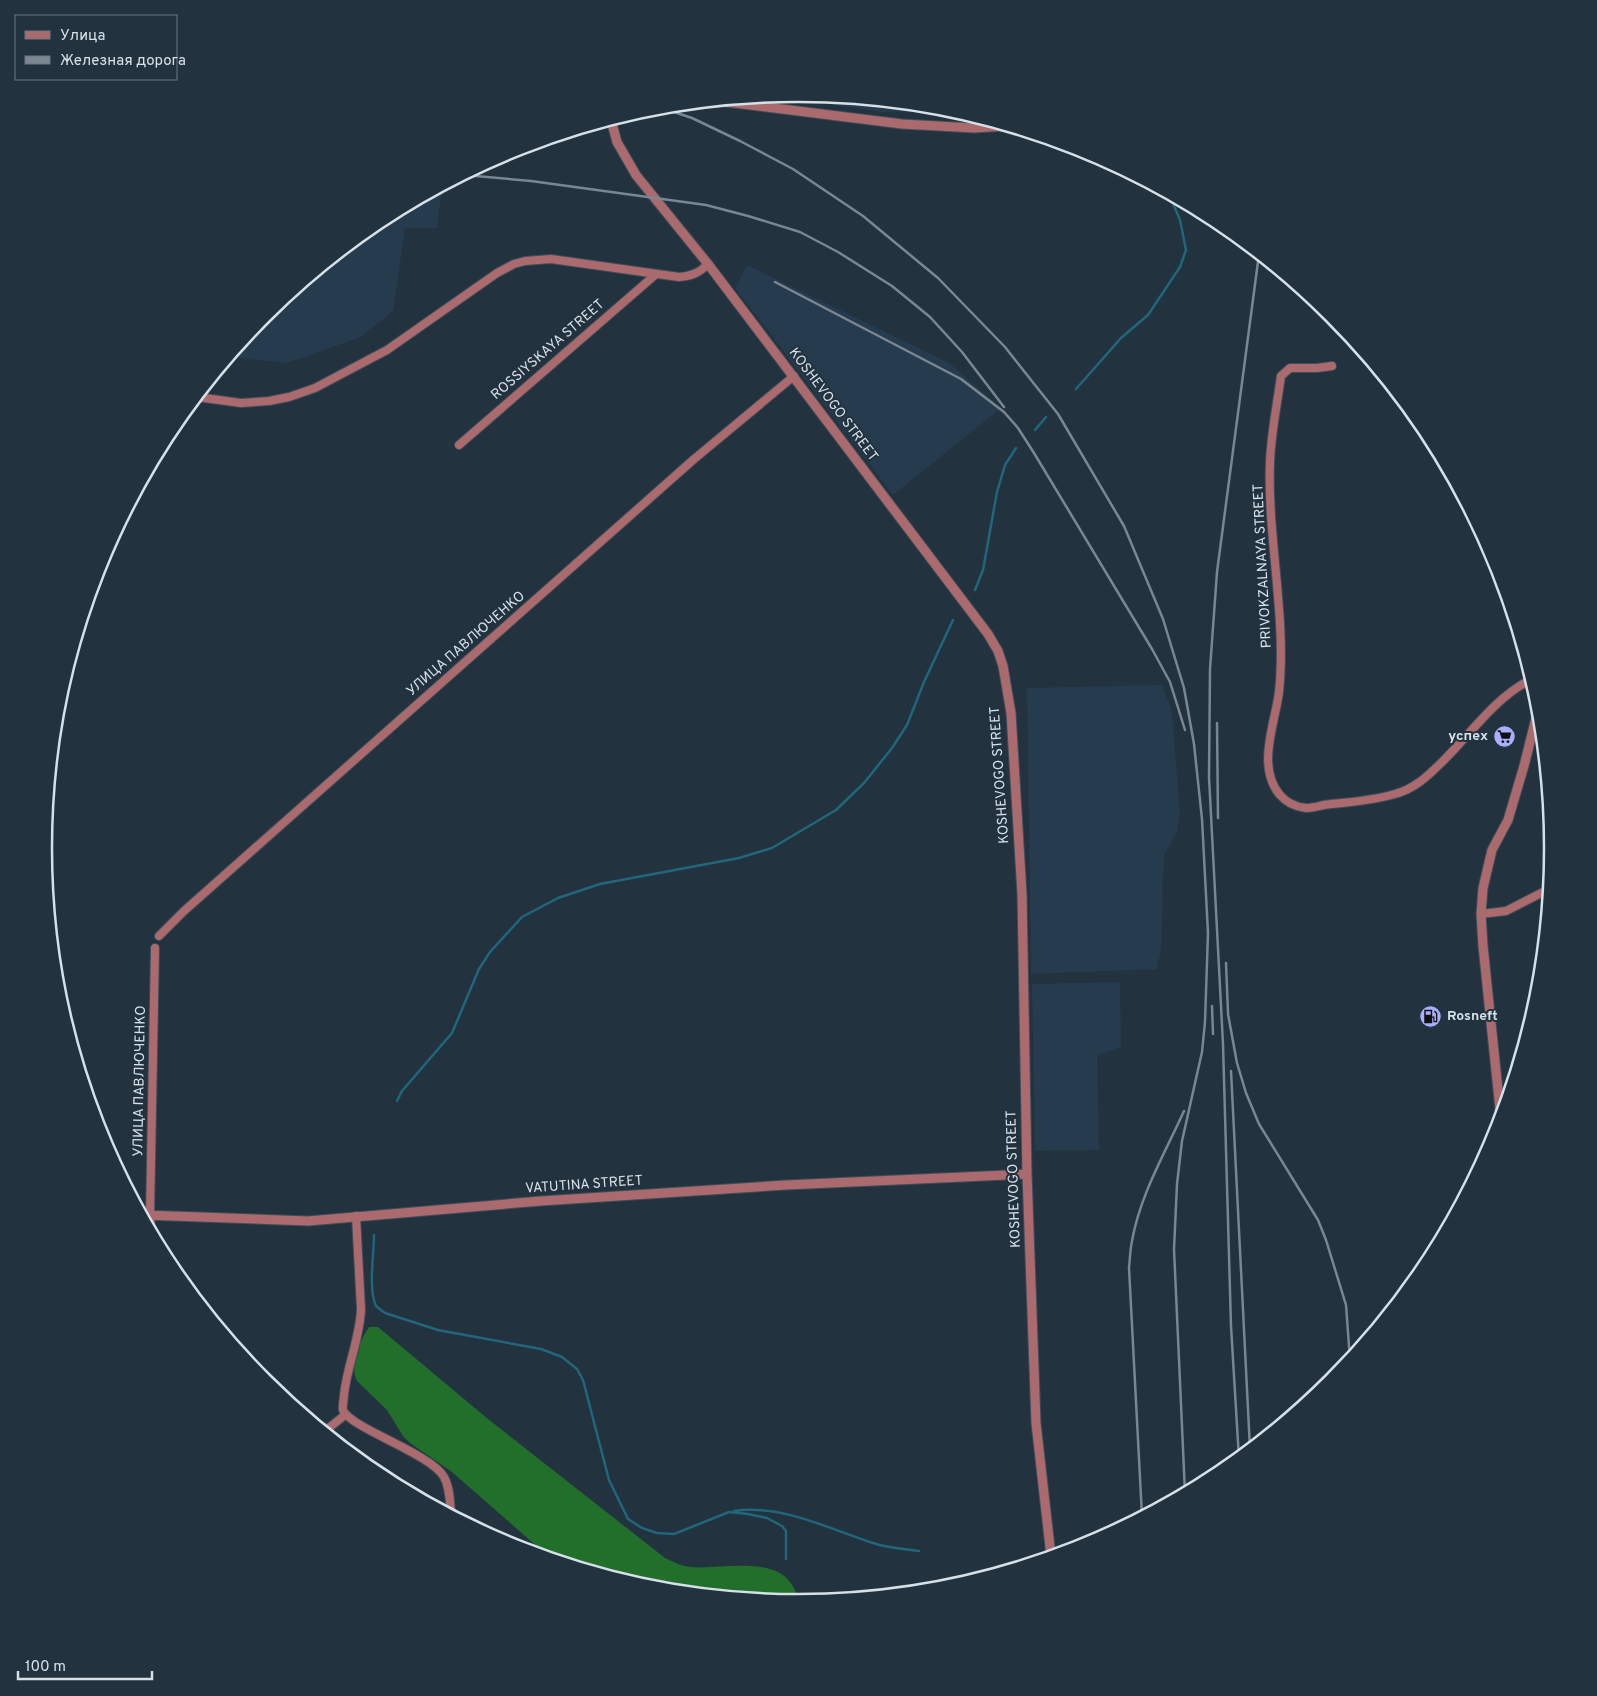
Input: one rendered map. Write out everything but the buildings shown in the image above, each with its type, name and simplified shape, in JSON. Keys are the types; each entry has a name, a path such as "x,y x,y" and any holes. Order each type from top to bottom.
{"street":[{"path":"745,104 902,124 974,128 992,127"},
{"name":"KOSHEVOGO STREET","path":"612,125 617,142 636,175 708,264 794,376 988,634 1004,666 1011,713 1022,894 1027,1174 1036,1423 1050,1549"},
{"path":"204,398 241,402 269,402 289,398 315,388 387,350 497,273 519,262 550,259 679,277 691,276 700,272 708,264"},
{"name":"ROSSIYSKAYA STREET","path":"459,445 655,275"},
{"name":"PRIVOKZALNAYA STREET","path":"1332,366 1290,368 1281,376 1270,462 1280,643 1279,692 1268,757 1274,786 1279,794 1288,802 1307,808 1370,800 1411,788 1430,773 1460,744 1495,705 1525,682"},
{"name":"УЛИЦА ПАВЛЮЧЕНКО","path":"159,936 184,910 693,460 794,376"},
{"path":"1499,1103 1485,974 1482,914 1483,888 1492,850 1508,820 1534,726"},
{"path":"1482,914 1506,911 1543,892"},
{"name":"УЛИЦА ПАВЛЮЧЕНКО","path":"147,1212 155,948"},
{"name":"VATUTINA STREET","path":"149,1215 298,1221 541,1201 786,1185 1027,1174"},
{"path":"356,1216 362,1309 361,1323 345,1385 343,1410 345,1414 365,1429 428,1462 439,1470 445,1478 451,1508"},
{"path":"329,1427 345,1414"}],"shaded area":[{"path":"820,103 914,111 881,112"},
{"path":"441,194 437,228 405,228 393,311 361,337 287,363 237,358 271,320 344,256 384,228"},
{"path":"747,265 949,363 1001,408 893,495 735,288"},
{"path":"1162,685 1172,712 1180,816 1177,832 1164,855 1161,949 1157,969 1031,974 1027,688"},
{"path":"1120,982 1121,1047 1097,1055 1099,1150 1035,1151 1032,984"}],"green space":[{"path":"369,1327 378,1327 488,1419 665,1558 690,1567 743,1566 770,1569 781,1574 790,1582 797,1594 701,1588 653,1580 605,1569 536,1545 452,1472 403,1436 387,1410 357,1381 354,1368 362,1339"}],"waterway":[{"path":"1076,389 1121,338 1148,315 1180,267 1186,250 1180,220 1173,202"},
{"path":"1035,430 1046,417"},
{"path":"975,590 983,570 997,492 1005,465 1016,448"},
{"path":"397,1101 402,1091 452,1033 479,969 490,952 522,917 558,898 600,884 739,858 772,848 836,810 864,783 892,748 907,725 924,682 953,620"},
{"path":"374,1235 372,1291 376,1306 385,1313 438,1330 541,1349 562,1357 577,1369 583,1380 609,1480 628,1519 642,1528 657,1533 674,1534 729,1512 767,1518 782,1526 786,1531 786,1559"},
{"path":"734,1511 770,1511 787,1514 879,1545 919,1551"}],"railway":[{"path":"675,112 692,118 740,141 793,169 863,216 938,278 1005,347 1058,414 1124,526 1163,619 1184,688 1194,744 1202,819 1208,933 1202,1052 1182,1141 1177,1184 1174,1249 1185,1486"},
{"path":"476,176 531,181 706,205 800,232 838,252 892,286 930,317 962,352 1004,407"},
{"path":"1238,1450 1231,1326 1223,1044 1209,777 1210,669 1217,572 1258,260"},
{"path":"775,282 961,379 1004,412 1018,428 1034,453 1152,649 1170,682 1185,730"},
{"path":"1217,723 1218,818"},
{"path":"1226,963 1228,1013"},
{"path":"1212,1006 1213,1034"},
{"path":"1228,1014 1237,1063 1246,1093 1259,1124 1318,1220 1326,1240 1346,1305 1349,1351"},
{"path":"1231,1071 1250,1442"},
{"path":"1142,1510 1129,1268 1130,1251 1136,1224 1147,1191 1184,1111"}],"place":[{"name":"успех","path":"1504,736"},
{"name":"Rosneft","path":"1431,1016"}]}
